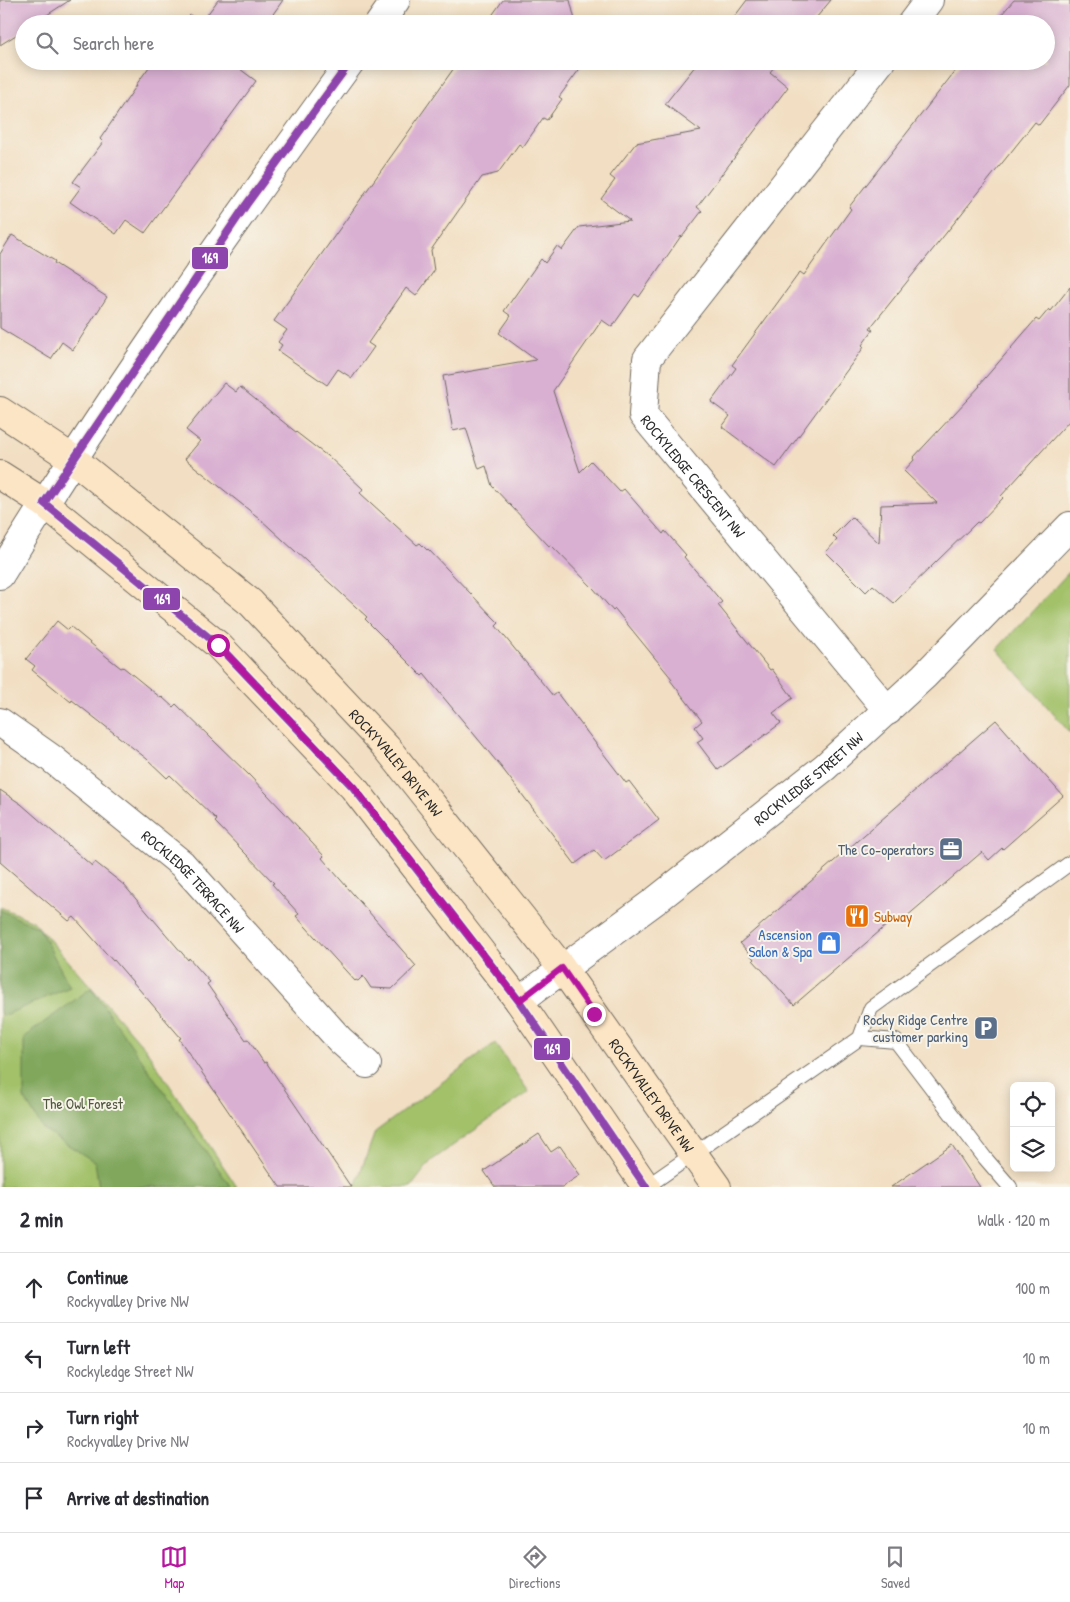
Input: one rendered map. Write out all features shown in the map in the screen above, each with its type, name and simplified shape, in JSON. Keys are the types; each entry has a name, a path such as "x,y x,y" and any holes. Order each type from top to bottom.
{"street":[{"path":"385,15 396,0"},
{"path":"917,15 929,0"},
{"path":"0,575 73,459 246,205 344,70"},
{"name":"ROCKYLEDGE CRESCENT NW","path":"874,70 647,359 643,415 888,711"},
{"name":"ROCKYVALLEY DRIVE NW","path":"0,411 73,459 251,603 387,748 562,968 717,1187"},
{"path":"0,475 44,503 218,645 347,780 519,1001 646,1187"},
{"name":"ROCKYLEDGE STREET NW","path":"519,1001 655,901 826,767 888,711 1070,526"},
{"name":"ROCKLEDGE TERRACE NW","path":"0,722 51,758 182,864 340,1040 367,1064"}],"lane":[{"path":"646,1187 860,1038 871,1008 1070,863"},
{"path":"860,1038 896,1041 1010,1187"}],"green space":[{"path":"1070,571 1070,733 997,649"},
{"name":"The Owl Forest","path":"0,907 33,921 145,1048 237,1187 0,1187"},
{"path":"0,910 39,928 70,987 3,1016 0,1012"},
{"path":"91,988 231,1187 99,1187 95,1162 43,1129 24,1098 24,1037"},
{"path":"495,1043 529,1092 431,1161 411,1187 355,1187 375,1132"}],"building":[{"path":"0,0 70,0 47,15 15,15 15,36 0,45"},
{"path":"218,0 283,0 272,15 207,15"},
{"path":"503,0 570,0 574,15 492,15"},
{"path":"747,0 831,0 818,15 736,15"},
{"path":"1014,0 1070,0 1070,85 1039,125 1035,122 870,328 873,330 862,345 864,347 776,467 722,427 730,416 711,402 736,368 732,365 800,272 804,275 851,209 849,207 956,70 1055,70 1055,15 1001,15"},
{"path":"147,70 241,70 256,81 145,233 126,220 116,234 70,202 81,187 73,182 103,142 100,139"},
{"path":"453,70 579,70 559,97 562,99 547,120 543,118 523,147 519,144 498,173 482,177 431,250 434,271 416,296 406,288 368,343 374,347 352,378 338,369 327,385 278,351 282,345 278,342 287,330 274,321"},
{"path":"692,70 772,70 770,72 788,87 697,207 702,211 681,236 639,297 635,294 612,327 602,320 553,391 580,472 591,461 620,492 624,489 663,534 665,531 722,602 718,605 770,670 772,669 793,698 773,713 781,723 718,770 697,742 703,738 695,727 702,721 670,680 672,679 615,609 613,611 594,589 551,545 549,546 492,486 486,466 479,469 466,428 453,431 443,376 536,360 499,333 511,316 504,311 541,259 545,263 557,246 562,250 579,227 630,221 601,199 615,180 610,176 636,143 701,131 665,104"},
{"path":"12,235 55,261 54,263 107,297 73,350 62,342 51,359 0,328 0,254"},
{"path":"1070,287 1070,420 979,523 977,522 894,603 873,585 866,592 826,552 837,540 833,536 852,517 879,543 881,505 937,503 904,471 914,460 913,458 980,386 1036,319 1039,321 1049,309 1051,311"},
{"path":"224,383 236,392 240,387 327,455 363,489 360,493 417,545 420,543 428,549 499,623 496,626 553,696 557,693 626,783 629,781 659,820 604,861 594,850 575,864 502,768 424,674 422,676 365,619 367,617 259,518 185,459 200,441 186,430"},
{"path":"57,621 68,630 71,627 173,707 176,704 250,776 299,828 324,856 322,858 333,871 416,966 392,989 371,988 363,976 358,981 355,981 296,916 299,914 272,884 274,883 215,822 217,820 170,775 167,778 147,759 32,670 35,666 26,659"},
{"path":"996,720 1063,796 989,860 982,852 899,923 895,918 794,1005 740,943"},
{"path":"0,790 21,804 92,866 95,862 124,885 188,960 189,958 210,982 207,984 246,1040 248,1039 264,1063 266,1062 351,1187 280,1187 179,1039 181,1038 114,960 74,917 69,921 0,862"},
{"path":"539,1134 551,1152 560,1146 580,1175 562,1187 495,1187 484,1171"},
{"path":"952,1145 980,1187 891,1187"}],"transit line":[{"name":"169","path":"344,70 246,205 44,503 218,645 353,787 519,1001 646,1187"}],"place":[{"name":"The Co-operators","path":"951,849"},
{"name":"Subway","path":"857,916"},
{"name":"Ascension Salon & Spa","path":"829,943"},
{"name":"Rocky Ridge Centre customer parking","path":"986,1028"}],"route":[{"path":"218,645 354,787 519,1001 562,968 594,1014"}]}
